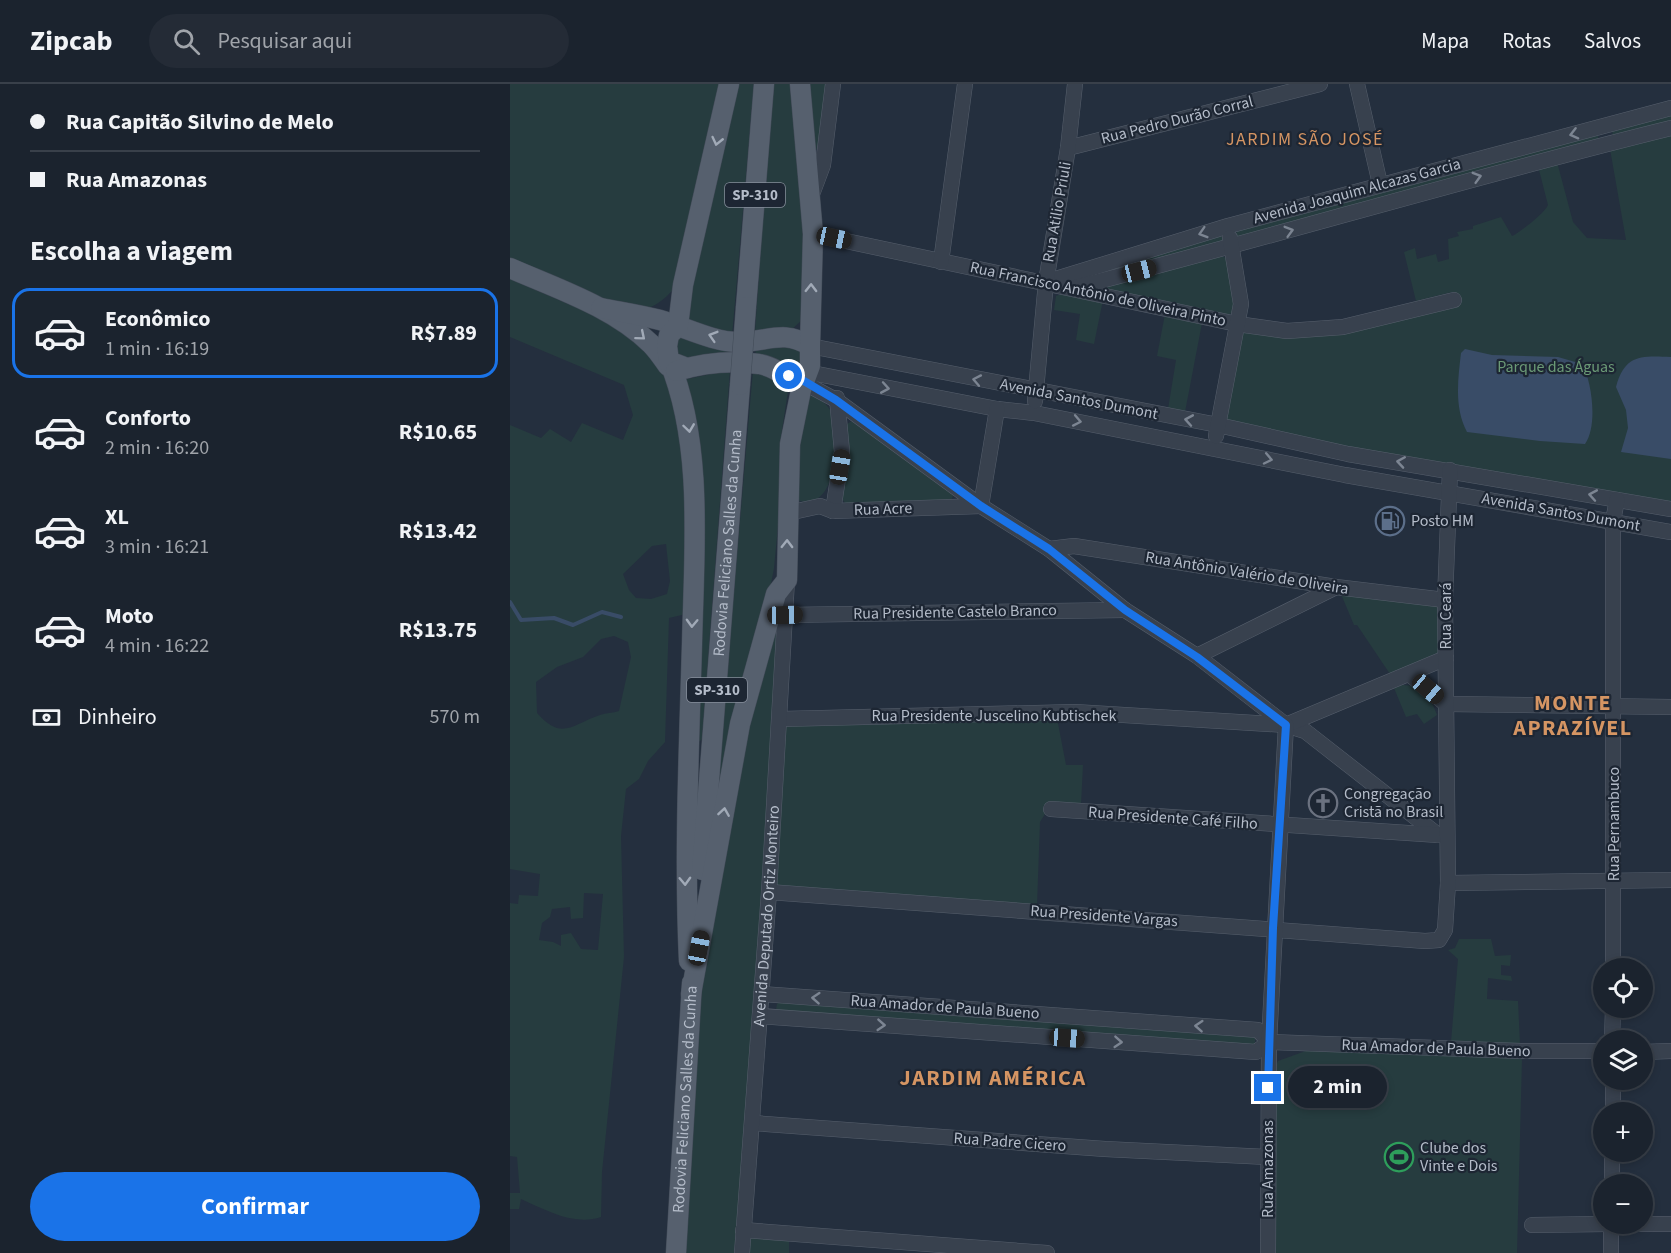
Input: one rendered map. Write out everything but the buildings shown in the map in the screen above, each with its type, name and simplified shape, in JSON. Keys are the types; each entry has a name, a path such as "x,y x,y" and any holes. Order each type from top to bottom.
{"main road":[{"path":"691,994 685,876 693,590 692,463 688,423 677,367 667,346 669,335 678,326 683,285 729,84"},
{"name":"Rodovia Feliciano Salles da Cunha","path":"676,1253 691,994 711,769 764,84"},
{"path":"691,994 740,724 776,594 787,579 790,444 800,376 812,354 810,346 813,234 800,84"},
{"path":"510,268 601,308 639,333 677,367 728,361 744,362 763,364 800,376"},
{"path":"643,316 671,302 683,285"},
{"path":"601,308 643,316 740,342 766,338 796,338 810,346"}],"street":[{"path":"810,199 823,165 833,84"},
{"path":"941,261 965,84"},
{"name":"Rua Atilio Priuli","path":"1034,413 1046,282 1068,148 1075,84"},
{"name":"Rua Pedro Durão Corral","path":"1068,148 1320,84"},
{"path":"1356,84 1380,184"},
{"name":"Avenida Joaquim Alcazas Garcia","path":"1046,282 1228,226 1671,108"},
{"path":"1606,126 1609,143"},
{"name":"Avenida Joaquim Alcazas Garcia","path":"1070,288 1231,247 1499,171 1671,128"},
{"path":"1214,447 1241,304 1228,226"},
{"name":"Rua Francisco Antônio de Oliveira Pinto","path":"813,234 1237,324 1287,331 1343,327 1454,300"},
{"name":"Avenida Santos Dumont","path":"810,346 1036,392 1218,425 1348,454 1671,509"},
{"path":"800,376 981,506 1049,549 1125,610 1197,657 1286,725 1305,731 1443,835"},
{"name":"Avenida Santos Dumont","path":"800,376 842,380 997,409 1034,413 1214,447 1345,475 1613,520 1671,532"},
{"path":"833,511 842,452 841,421 836,400 842,380"},
{"path":"981,506 997,409"},
{"path":"1345,475 1348,454"},
{"name":"Rua Ceará","path":"1439,940 1445,930 1448,883 1443,835 1446,704 1445,600 1450,470"},
{"name":"Rua Pernambuco","path":"1613,958 1613,520 1617,500"},
{"name":"Rua Acre","path":"788,513 820,506 833,511 981,506"},
{"name":"Rua Antônio Valério de Oliveira","path":"1049,549 1074,546 1336,587 1445,600"},
{"name":"Avenida Deputado Ortiz Monteiro","path":"742,1253 781,719 787,579"},
{"path":"1197,657 1336,587"},
{"name":"Rua Presidente Castelo Branco","path":"785,615 1125,610"},
{"name":"Rua Presidente Juscelino Kubtischek","path":"781,719 1076,712 1286,725 1446,658"},
{"path":"1409,674 1446,704 1671,707"},
{"name":"Rua Amazonas","path":"1268,1253 1269,1042 1273,928 1286,725"},
{"name":"Rua Presidente Café Filho","path":"1051,809 1443,835"},
{"path":"1448,883 1671,880"},
{"name":"Rua Presidente Vargas","path":"769,892 1425,941 1439,940"},
{"name":"Rua Amador de Paula Bueno","path":"760,994 1258,1030 1269,1042"},
{"name":"Rua Amador de Paula Bueno","path":"760,1016 1256,1052 1269,1042 1521,1052 1593,1051"},
{"path":"1653,1052 1671,1051"},
{"name":"Rua Padre Cicero","path":"753,1123 1104,1149 1267,1157"},
{"path":"1532,1225 1593,1224"},
{"path":"1653,1224 1671,1224"},
{"path":"743,1230 1047,1253"},
{"path":"1610,1234 1611,1253"}],"green space":[{"path":"510,84 724,84 673,290 659,303 641,309 613,305 510,259"},
{"path":"733,84 754,84 732,336 685,319"},
{"path":"772,84 793,84 804,233 803,319 790,331 755,332"},
{"path":"805,84 827,84 817,149 813,148"},
{"path":"1671,113 1671,122 1613,135 1612,130"},
{"name":"Parque das Águas","path":"1671,134 1671,503 1451,464 1349,449 1225,421 1240,337 1245,332 1287,337 1457,295 1452,292 1416,301 1404,252 1415,248 1417,259 1436,254 1438,262 1449,259 1448,239 1459,236 1457,232 1473,229 1473,226 1501,217 1512,236 1516,234 1548,205 1538,166 1557,162 1573,222 1587,238 1626,240 1610,149"},
{"path":"1593,135 1598,136 1599,141 1237,238 1236,233 1240,229"},
{"path":"1217,235 1223,237 1224,243 1073,285 1070,276"},
{"path":"1222,256 1229,260 1238,306 1232,313 1226,315 1102,290 1101,286"},
{"path":"510,279 617,325 658,360 685,425 686,614 669,618 665,742 648,761 639,779 626,789 621,836 624,957 602,1172 601,1217 580,1220 560,1216 521,1199 519,1209 510,1209 510,1193 520,1193 517,1157 510,1156 510,903 518,904 519,895 538,896 540,874 510,869 510,425 541,438 550,429 571,442 582,423 623,440 633,415 624,385 510,337","holes":["666,544 670,581 667,594 651,599 636,598 629,590 623,574 652,546","614,636 628,642 631,657 619,711 600,715 567,728 553,727 537,713 536,682 557,667 583,657 601,639","584,893 603,894 598,950 581,949 571,933 561,935 561,946 539,940 542,923 550,917 552,909 570,907 571,919 583,918"]},
{"path":"1061,294 1103,300 1094,344 1076,340 1080,314 1054,310 1056,296"},
{"path":"1165,314 1202,323 1185,412 1168,409 1176,360 1157,356"},
{"path":"678,334 731,345 730,357 686,365 671,345"},
{"path":"772,344 799,348 804,355 800,368 755,358 756,347"},
{"path":"730,370 702,739 697,741 682,380"},
{"path":"753,370 783,383 788,391 780,443 781,495 774,568 764,621 714,823"},
{"path":"812,392 830,409 834,423 835,454 828,485 821,496 811,502 797,500 795,492 804,393"},
{"path":"852,421 954,492 952,499 847,505 842,499 847,424"},
{"path":"1341,594 1433,603 1439,609 1441,645 1437,653 1390,674 1357,625 1354,625"},
{"path":"779,616 746,1122 734,1253 682,1253 697,990 735,767"},
{"path":"1403,685 1415,686 1433,705 1437,715 1424,724 1417,714 1406,717 1394,688"},
{"path":"1057,718 1066,765 1083,765 1081,805 1045,804 1045,814 1040,822 1037,906 779,888 774,880 783,729 788,724"},
{"path":"1459,939 1491,939 1495,956 1511,955 1510,966 1501,965 1501,975 1511,976 1512,981 1488,978 1487,999 1518,1001 1520,1044 1451,1042 1458,959 1448,950 1455,948"},
{"path":"780,1002 1255,1037 1255,1045 776,1010"},
{"name":"Clube dos Vinte e Dois","path":"1311,1049 1522,1059 1517,1253 1274,1253 1274,1069 1278,1061"},
{"path":"752,1237 789,1240 789,1253 746,1253 746,1243"}],"water":[{"path":"1465,349 1492,355 1558,357 1582,364 1589,381 1592,404 1591,426 1585,444 1467,432 1460,413 1458,393 1461,353"},
{"path":"1643,357 1671,357 1671,459 1621,452 1628,428 1626,410 1616,387 1624,368 1629,363"}],"waterway":[{"path":"510,602 521,620 554,618 573,625 602,612 621,617"}],"place":[{"name":"Posto HM","path":"1390,521"},
{"name":"Congregação Cristã no Brasil","path":"1323,803"},
{"name":"Clube dos Vinte e Dois","path":"1399,1157"}],"district":[{"name":"JARDIM SÃO JOSÉ","path":"1305,139"},
{"name":"MONTE APRAZÍVEL","path":"1573,716"},
{"name":"JARDIM AMÉRICA","path":"993,1078"}],"route":[{"path":"789,376 804,381 836,400 981,506 1049,549 1125,610 1197,657 1286,725 1273,928 1268,1088"}]}
